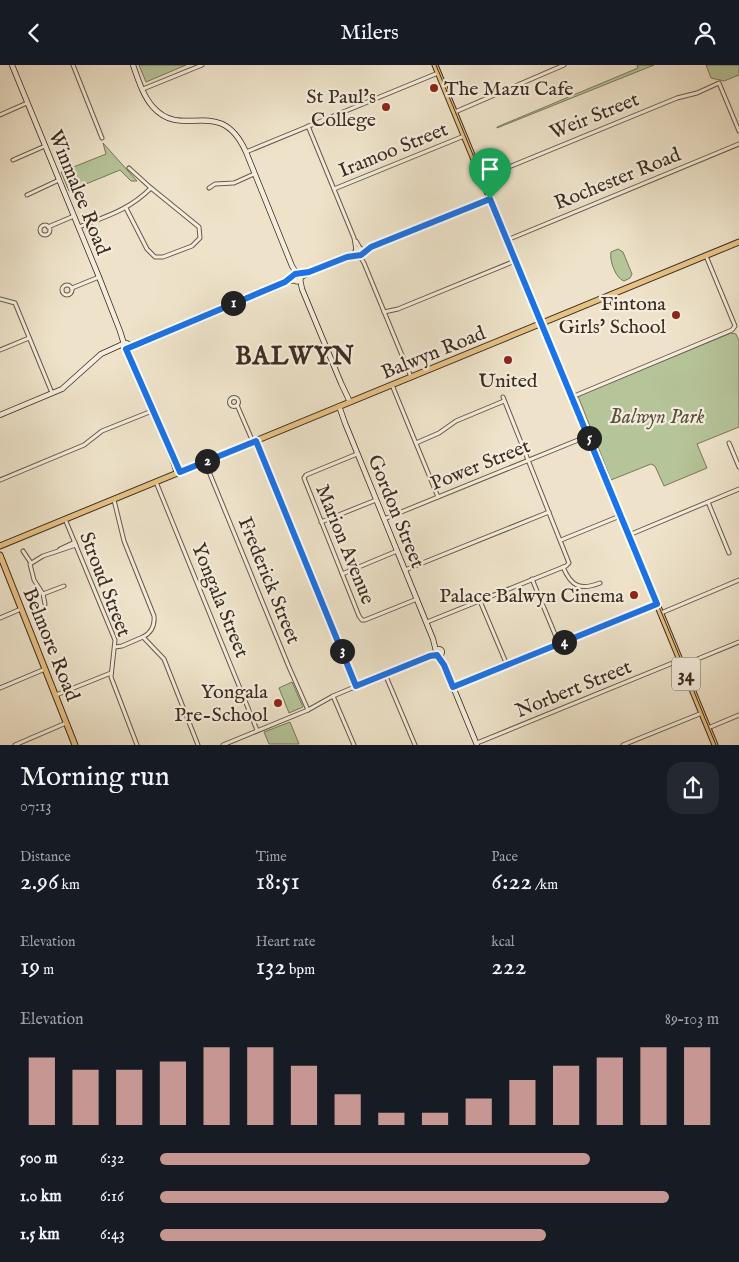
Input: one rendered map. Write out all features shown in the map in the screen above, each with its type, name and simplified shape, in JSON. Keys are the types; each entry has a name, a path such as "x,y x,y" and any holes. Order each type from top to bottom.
{"main road":[{"name":"34","path":"435,65 715,745"},
{"name":"Balwyn Road","path":"0,546 739,242"},
{"name":"Belmore Road","path":"0,555 75,745"}],"street":[{"name":"Winmalee Road","path":"12,65 178,473"},
{"path":"72,65 102,138"},
{"path":"133,65 152,107 168,117 183,121 207,120 225,126 238,137 246,152 349,403"},
{"path":"143,89 202,65"},
{"path":"454,112 564,65"},
{"path":"246,152 438,72"},
{"name":"Weir Street","path":"482,178 668,101 697,93 719,83 739,131"},
{"path":"0,115 27,103"},
{"path":"308,127 411,377"},
{"name":"Iramoo Street","path":"334,189 464,136"},
{"name":"Rochester Road","path":"507,240 739,144"},
{"path":"12,160 45,146"},
{"path":"126,208 147,249 155,257 163,257 195,245 200,238 199,227 151,188 129,167"},
{"path":"212,181 216,183 234,183 254,174"},
{"path":"27,195 59,180"},
{"path":"209,188 216,183"},
{"path":"78,227 136,203 151,188"},
{"path":"0,415 64,388 101,354 136,343 490,199"},
{"path":"48,227 74,216"},
{"path":"572,397 732,330 734,326 706,256"},
{"path":"384,312 398,309 516,261"},
{"path":"72,287 99,277"},
{"path":"0,299 14,302 52,393"},
{"path":"386,317 398,309"},
{"path":"0,350 30,338"},
{"path":"392,385 438,497"},
{"path":"427,622 569,563 502,397"},
{"path":"416,443 439,433 456,421 504,401"},
{"path":"238,405 255,441 356,686"},
{"name":"Gordon Street","path":"338,407 477,744"},
{"path":"0,479 84,445 102,431 153,411"},
{"name":"Power Street","path":"384,519 588,436"},
{"path":"729,443 739,467"},
{"name":"Marion Avenue","path":"357,454 306,475 304,478 342,574 362,620 417,599"},
{"name":"Frederick Street","path":"205,462 308,710"},
{"name":"Yongala Street","path":"156,482 258,730"},
{"path":"629,535 739,489"},
{"path":"114,499 124,541 154,616 153,627 148,634 122,646 115,647"},
{"path":"321,523 376,500"},
{"path":"708,502 729,553"},
{"path":"405,570 549,512"},
{"path":"561,540 621,516"},
{"name":"Stroud Street","path":"65,519 115,640 111,673 112,682 137,745"},
{"path":"31,563 75,543"},
{"path":"23,551 31,563 30,568 43,594 45,604"},
{"path":"342,574 397,551"},
{"path":"563,567 569,579 579,586 588,587 600,583"},
{"path":"532,579 559,644"},
{"path":"661,613 739,580"},
{"path":"43,594 64,586"},
{"path":"480,601 507,665"},
{"path":"453,687 657,604"},
{"path":"0,618 22,609"},
{"path":"143,637 164,659 198,745"},
{"name":"Norbert Street","path":"477,744 739,642"},
{"path":"223,745 308,710 356,686 438,653"},
{"path":"0,688 45,669"},
{"path":"56,695 111,673"},
{"path":"386,674 415,745"},
{"path":"333,696 354,745"},
{"path":"624,745 702,713"},
{"path":"708,728 739,715"},
{"path":"15,745 67,723"}],"green space":[{"path":"139,65 186,65 146,82"},
{"path":"637,65 654,65 497,128 638,68"},
{"path":"706,65 739,65 739,75 724,81 711,78"},
{"path":"103,143 137,181 131,181 120,170 69,191 61,172 106,154"},
{"path":"618,249 623,252 632,274 630,278 624,281 618,277 611,260 611,252"},
{"name":"Balwyn Park","path":"731,333 736,334 739,341 739,427 697,444 707,468 664,486 655,466 651,464 611,480 578,396"},
{"path":"292,682 303,707 289,713 279,688"},
{"path":"290,722 299,744 269,744 264,732"}],"tram line":[{"path":"436,65 716,745"}],"place":[{"name":"The Mazu Cafe","path":"434,88"},
{"name":"St Paul's College","path":"386,107"},
{"name":"Fintona Girls' School","path":"676,315"},
{"name":"United","path":"508,360"},
{"name":"Palace Balwyn Cinema","path":"634,595"},
{"name":"Yongala Pre-School","path":"278,703"}],"district":[{"name":"BALWYN","path":"295,355"}],"route":[{"path":"490,199 657,604 453,687 438,655 430,656 356,686 256,441 180,472 172,458 126,349 136,343 285,282 295,274 299,275 347,257 361,255 371,247 490,199"}]}
